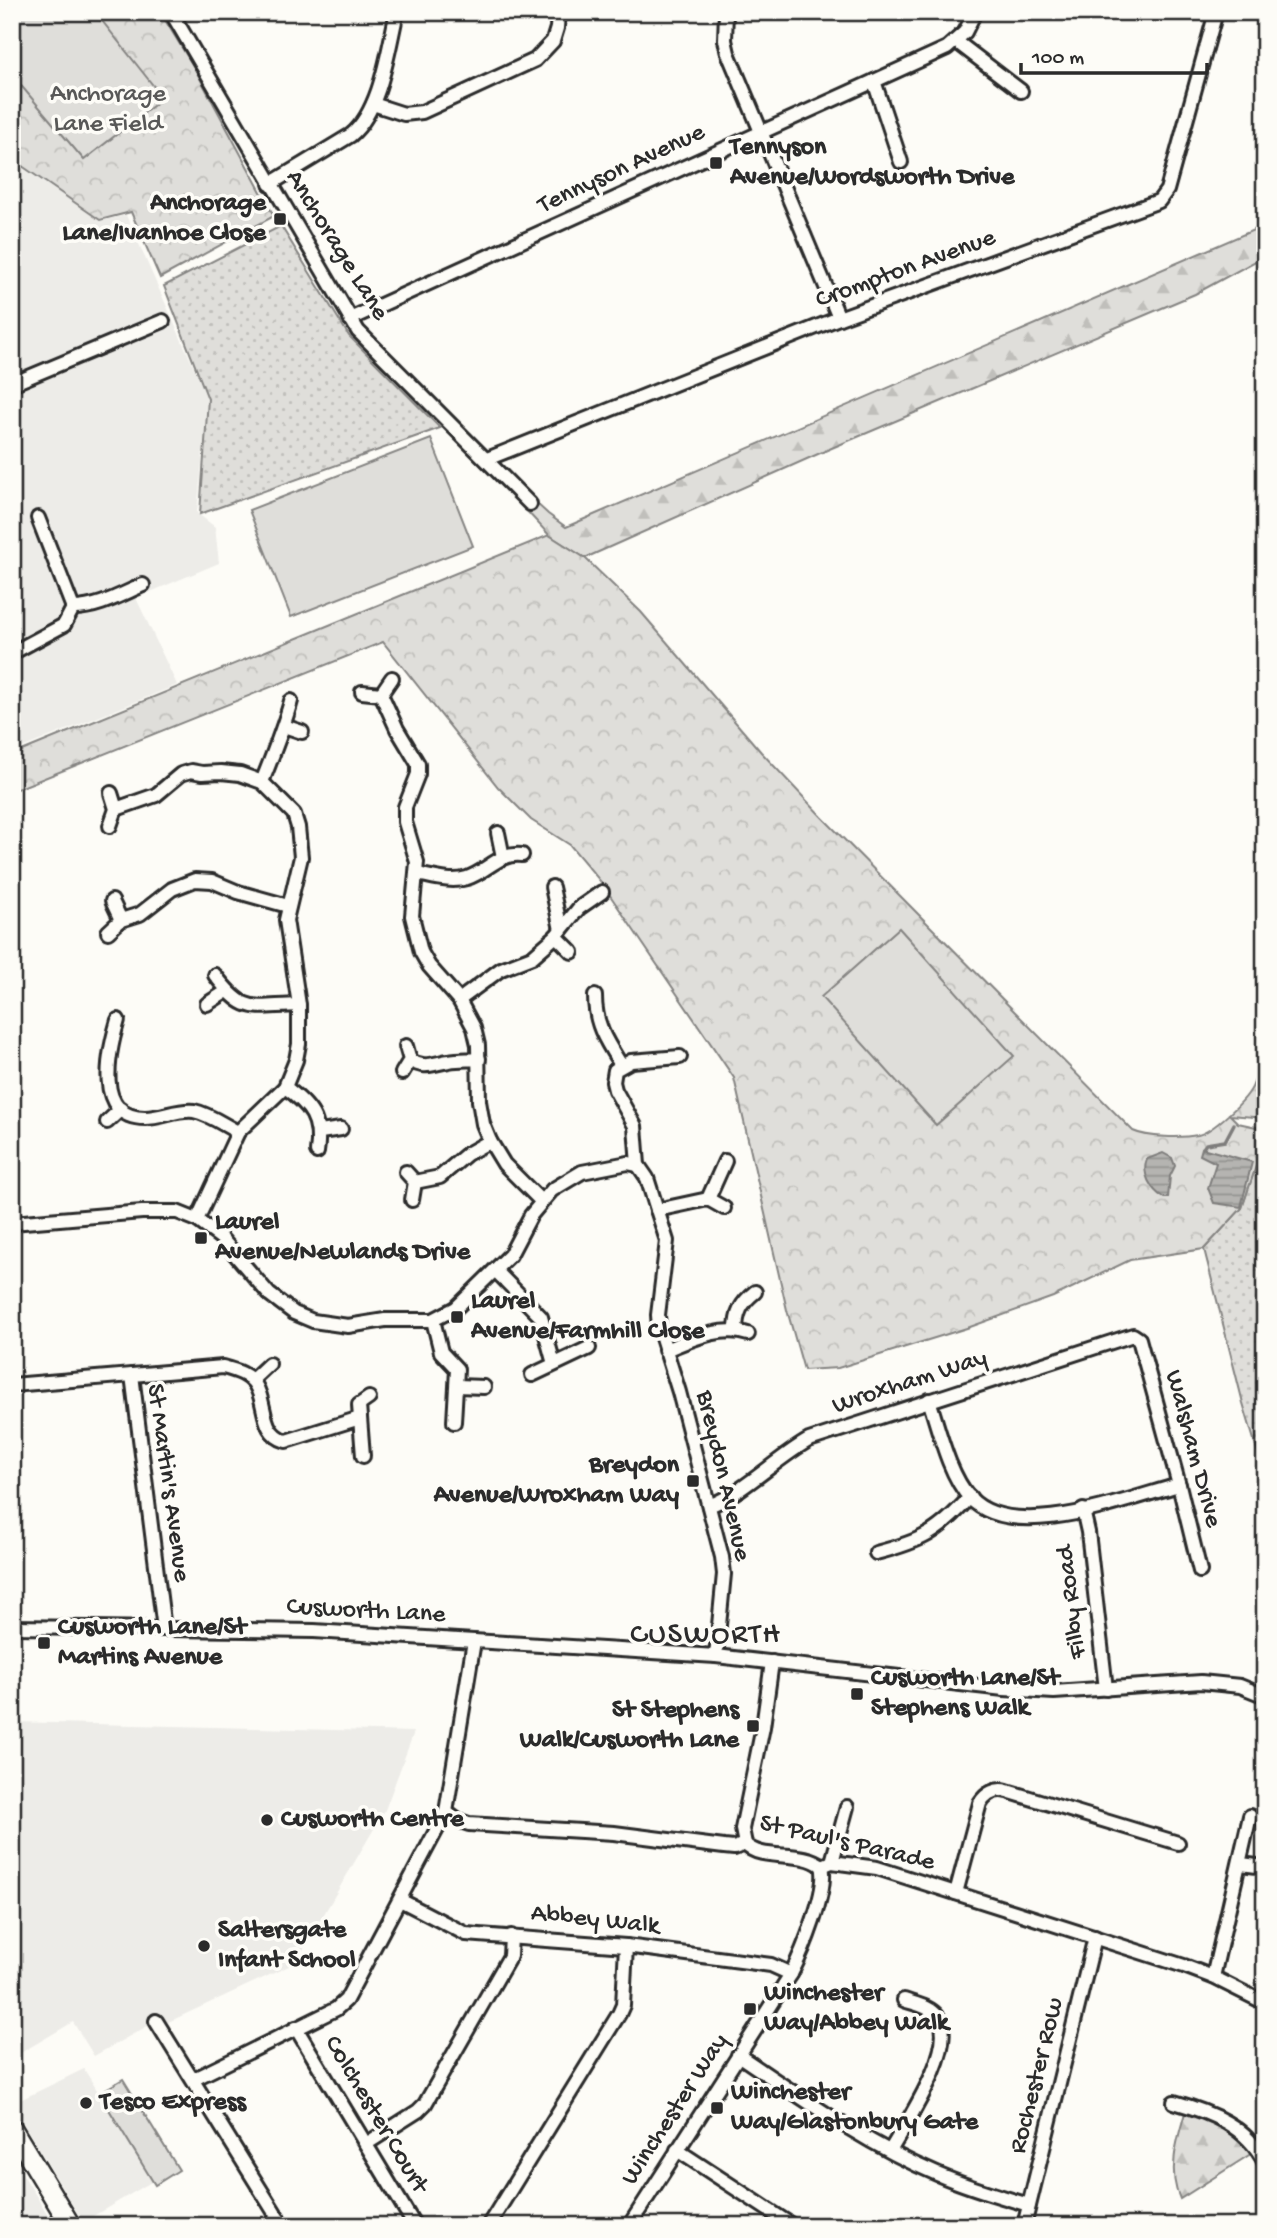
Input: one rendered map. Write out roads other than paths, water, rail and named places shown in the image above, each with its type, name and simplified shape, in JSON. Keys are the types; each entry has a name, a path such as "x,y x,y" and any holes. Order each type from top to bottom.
{"highway":[{"path":"12,2128 71,2226"}],"street":[{"name":"Anchorage Lane","path":"171,12 358,331 530,504"},
{"path":"271,184 360,127 373,104 397,12"},
{"path":"373,104 404,114 422,112 535,60 552,41 557,28 558,12"},
{"path":"726,12 725,40 728,52 839,318"},
{"path":"975,12 957,41 1021,91"},
{"name":"Crompton Avenue","path":"487,459 839,318 1159,201 1164,196 1216,12"},
{"name":"Tennyson Avenue","path":"350,319 947,48 957,41"},
{"path":"874,81 901,162"},
{"path":"12,384 163,321"},
{"path":"12,653 65,625 73,608 38,518"},
{"path":"73,608 103,603 143,585"},
{"path":"381,694 392,678"},
{"path":"362,692 381,694"},
{"path":"381,694 397,729 418,764 418,774 405,807 405,822 416,862 412,916 421,952 429,966 459,1000 474,1028 479,1059 479,1101 483,1124 490,1140 504,1164 541,1201"},
{"path":"262,782 291,701"},
{"path":"284,726 302,732"},
{"path":"116,809 156,795 181,774 191,771 240,774 262,782 294,814 298,827 301,857 288,906 287,933 299,1005 296,1060 285,1087 238,1132 197,1220"},
{"path":"110,826 116,809 111,793"},
{"path":"498,833 503,857"},
{"path":"417,874 453,880 465,878 503,857 522,855"},
{"path":"108,932 121,920 140,914 172,889 204,879 288,906"},
{"path":"552,887 558,933 572,952"},
{"path":"459,1000 501,969 531,957 558,933 579,908 602,892"},
{"path":"112,901 121,920"},
{"path":"215,975 237,1002 247,1006 299,1005"},
{"path":"207,1004 227,991"},
{"path":"594,996 594,1015 621,1065"},
{"path":"118,1020 107,1070 110,1090 121,1109 128,1114 147,1118 179,1111 197,1112 238,1132"},
{"path":"406,1046 410,1060 426,1066 447,1061 479,1059"},
{"path":"12,1223 166,1210 197,1220 221,1238 269,1294 294,1313 313,1321 348,1326 385,1320 433,1320 456,1308 510,1255 541,1201 559,1185 582,1172 628,1163 638,1165 635,1126 613,1082 613,1074 621,1065 642,1059 680,1057"},
{"path":"402,1073 410,1060"},
{"path":"285,1087 304,1103 316,1120 320,1132 317,1152"},
{"path":"107,1122 121,1109"},
{"path":"320,1132 341,1129"},
{"path":"412,1200 410,1177 440,1177 467,1154 490,1140"},
{"path":"708,1199 725,1161"},
{"name":"Breydon Avenue","path":"638,1165 647,1178 667,1241 658,1315 665,1350 679,1392 722,1557 724,1574 716,1656"},
{"path":"657,1210 708,1199 724,1208"},
{"path":"495,1270 541,1317 554,1364"},
{"path":"665,1350 709,1334 742,1332 738,1310 755,1292"},
{"path":"433,1320 441,1352 457,1369 454,1422"},
{"name":"Wroxham Way","path":"709,1506 745,1485 774,1462 809,1440 1133,1335 1139,1339"},
{"name":"Walsham Drive","path":"1139,1339 1180,1485 1200,1571"},
{"path":"532,1375 589,1348"},
{"path":"252,1380 269,1364"},
{"path":"132,1375 223,1367 235,1370 257,1386 267,1424 279,1438 293,1440 360,1418"},
{"name":"St Martin's Avenue","path":"12,1385 132,1375 164,1629"},
{"path":"457,1386 484,1387"},
{"path":"363,1456 359,1405 369,1398"},
{"path":"929,1400 955,1475 970,1497 995,1515 1014,1519 1040,1519 1180,1485"},
{"path":"874,1554 912,1544 936,1531 970,1497"},
{"name":"Filby Road","path":"1083,1510 1088,1532 1106,1689"},
{"name":"Cusworth Lane","path":"12,1628 314,1631 716,1656 772,1662"},
{"path":"194,2079 336,2009 346,2000 446,1812 474,1641"},
{"path":"745,1844 742,1829 763,1727 772,1662 1004,1689 1054,1692 1201,1682 1240,1686 1264,1694"},
{"path":"956,1893 980,1803 995,1791 1007,1791 1178,1843"},
{"name":"Winchester Way","path":"629,2226 791,1974 802,1952 827,1864 848,1807"},
{"name":"St Paul's Parade","path":"446,1812 469,1824 614,1833 734,1848 745,1844 754,1850 807,1858 827,1864 877,1868 1213,1977 1265,2003"},
{"path":"1213,1977 1251,1816"},
{"path":"1241,1864 1265,1867"},
{"name":"Abbey Walk","path":"400,1900 466,1934 626,1946 771,1965 791,1974"},
{"path":"366,2144 425,2104 510,1956 511,1936"},
{"name":"Rochester Row","path":"1024,2226 1096,1937"},
{"path":"488,2226 619,2014 623,2005 626,1946"},
{"path":"890,2151 936,2066 943,2032 938,2017 928,2008 901,2000"},
{"path":"156,2021 284,2226"},
{"name":"Colchester Court","path":"296,2028 415,2226"},
{"path":"738,2055 838,2121 890,2151 970,2187 1029,2205"},
{"path":"1174,2102 1202,2109 1225,2120 1263,2155"},
{"path":"677,2150 793,2226"}],"waterway":[{"path":"1203,1148 1206,1144 1225,1141 1234,1124"}],"place":[{"name":"Tennyson Avenue/Wordsworth Drive","path":"716,163"},
{"name":"Anchorage Lane/Ivanhoe Close","path":"280,219"},
{"name":"Laurel Avenue/Newlands Drive","path":"201,1238"},
{"name":"Laurel Avenue/Farmhill Close","path":"457,1317"},
{"name":"Breydon Avenue/Wroxham Way","path":"693,1481"},
{"name":"Cusworth Lane/St Martins Avenue","path":"44,1643"},
{"name":"Cusworth Lane/St Stephens Walk","path":"857,1694"},
{"name":"St Stephens Walk/Cusworth Lane","path":"753,1726"},
{"name":"Cusworth Centre","path":"267,1820"},
{"name":"Saltersgate Infant School","path":"204,1946"},
{"name":"Winchester Way/Abbey Walk","path":"750,2009"},
{"name":"Tesco Express","path":"86,2103"},
{"name":"Winchester Way/Glastonbury Gate","path":"717,2108"}],"district":[{"name":"CUSWORTH","path":"706,1636"}],"park label":[{"name":"Anchorage Lane Field","path":"108,110"}]}
